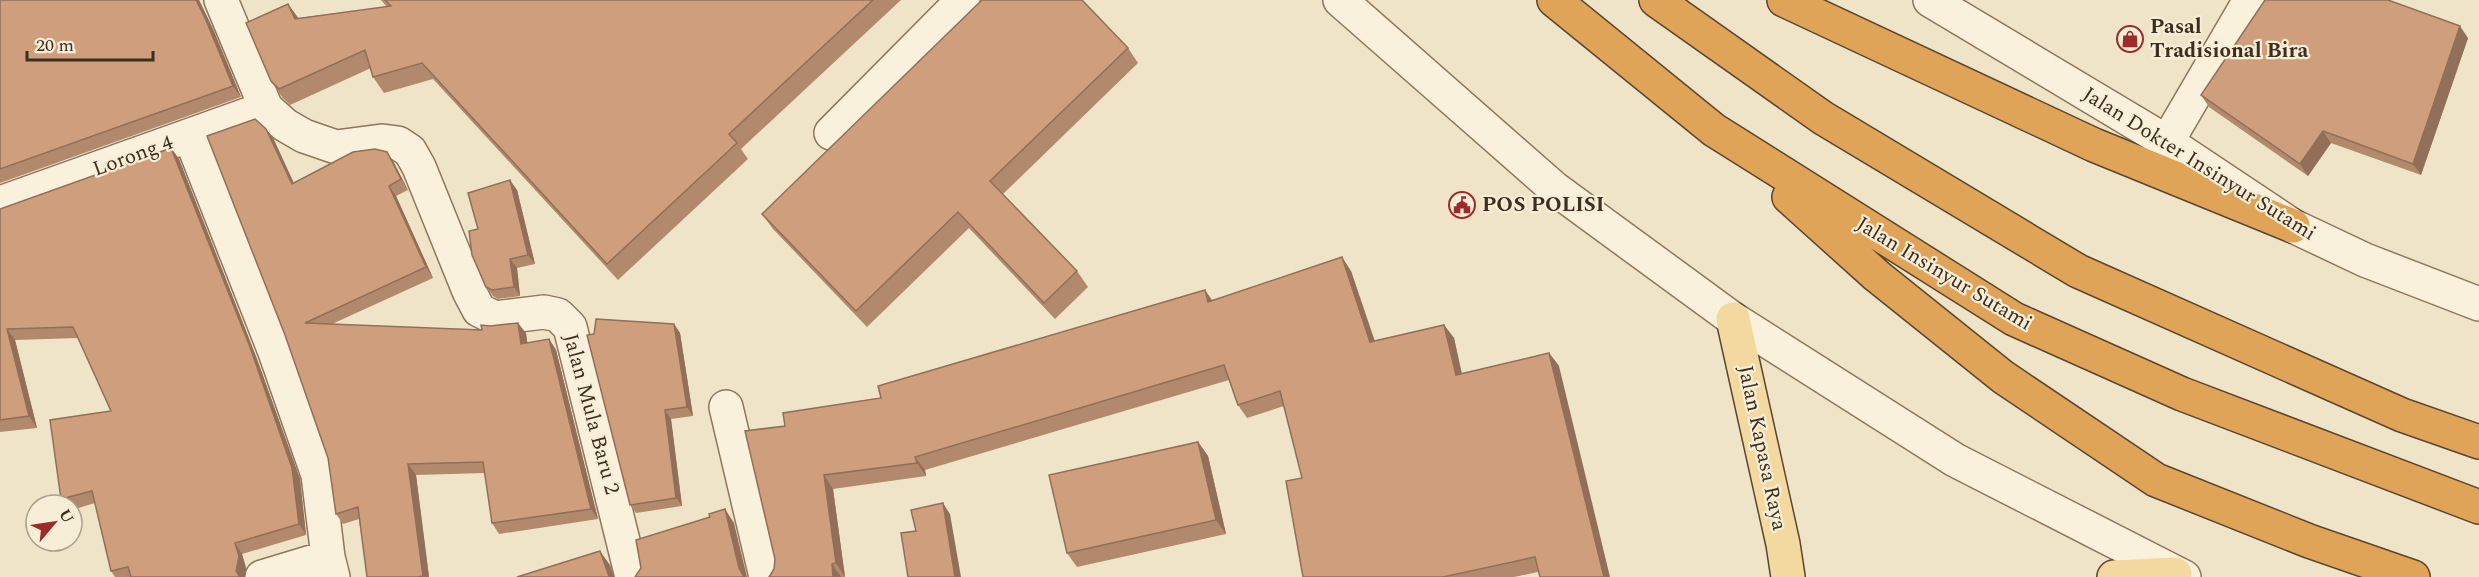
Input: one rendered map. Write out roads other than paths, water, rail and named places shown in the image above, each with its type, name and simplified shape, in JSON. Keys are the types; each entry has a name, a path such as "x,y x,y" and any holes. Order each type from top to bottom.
{"highway":[{"name":"Jalan Insinyur Sutami","path":"1554,0 1714,130 2013,319 2182,394 2479,507"},
{"path":"1656,0 1823,117 2078,271 2402,415 2479,442"},
{"path":"1784,0 2094,146 2293,226"},
{"path":"1714,130 1877,276 2003,377 2156,480 2308,541 2413,577"}],"main road":[{"name":"Jalan Kapasa Raya","path":"1733,319 1783,544 1788,577"},
{"path":"2114,577 2180,575"}],"street":[{"name":"Jalan Mula Baru 2","path":"221,0 266,108 293,130 336,147 382,141 398,143 410,152 419,167 469,291 479,310 495,318 544,312 558,315 570,327 632,577"},
{"path":"831,133 963,0"},
{"path":"1340,0 1554,188 1733,319 1955,460 2180,575"},
{"name":"Jalan Dokter Insinyur Sutami","path":"1930,0 2167,142 2293,226 2365,260 2479,304"},
{"path":"2167,142 2250,0"},
{"name":"Lorong 4","path":"0,203 266,108"},
{"path":"190,136 275,352 318,475 331,567 262,577"},
{"path":"726,407 766,577"}],"place":[{"name":"Pasal Tradisional Bira","path":"2130,39"},
{"name":"POS POLISI","path":"1462,205"}]}
